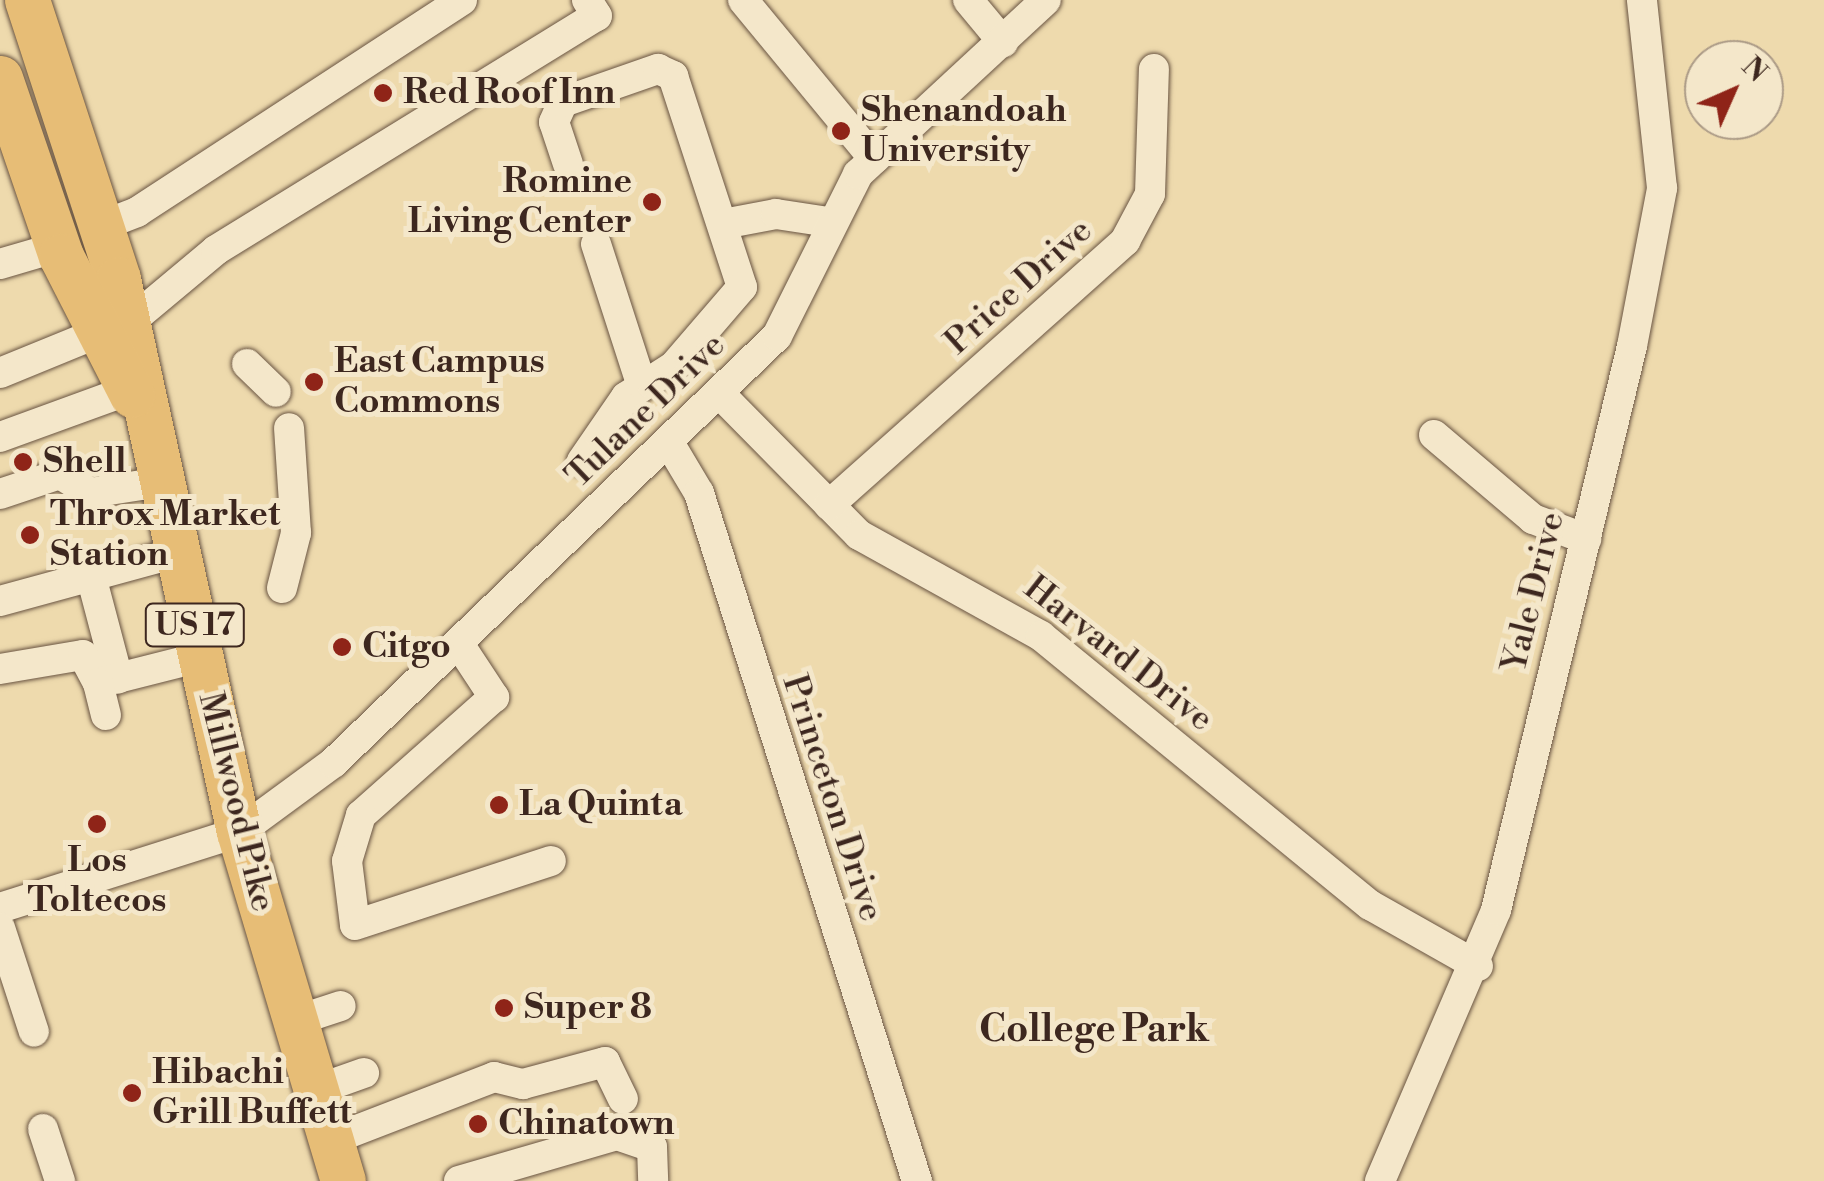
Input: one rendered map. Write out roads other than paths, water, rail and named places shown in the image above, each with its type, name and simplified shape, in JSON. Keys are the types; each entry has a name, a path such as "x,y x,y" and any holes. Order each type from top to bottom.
{"highway":[{"name":"Millwood Pike","path":"27,0 101,226 114,327 180,552 239,832 337,1160"},
{"name":"Millwood Pike","path":"0,78 58,248 114,327"}],"street":[{"path":"101,226 138,212 462,0"},
{"path":"3,358 114,327 216,250 597,16 587,0"},
{"path":"743,0 874,159"},
{"path":"968,0 1003,42"},
{"name":"Tulane Drive","path":"0,908 239,832 333,763 720,394 793,312 828,222 874,159 1046,0"},
{"name":"Yale Drive","path":"1380,1181 1478,966 1586,539 1662,188 1642,0"},
{"path":"568,164 554,122 563,102 658,69 684,95 724,224 738,300 674,366 641,383 582,461"},
{"name":"Price Drive","path":"828,504 1126,241 1150,194 1154,70"},
{"path":"724,224 776,214 828,222"},
{"path":"596,244 641,383"},
{"path":"0,264 58,248"},
{"path":"248,364 276,392"},
{"name":"Harvard Drive","path":"720,394 858,535 1042,636 1370,905 1478,966"},
{"path":"0,437 137,404"},
{"path":"282,588 296,514 288,428"},
{"path":"1434,436 1533,518 1586,539"},
{"name":"Princeton Drive","path":"668,442 699,493 917,1181"},
{"path":"0,494 60,474 90,493 162,482"},
{"path":"0,601 180,552"},
{"path":"91,576 108,681 106,715"},
{"path":"459,644 494,697 361,815 348,861 356,925 551,861"},
{"path":"0,669 83,655 108,681"},
{"path":"108,681 202,657"},
{"path":"0,928 34,1032"},
{"path":"295,1021 341,1006"},
{"path":"337,1160 494,1077 523,1084 605,1062 622,1099"},
{"path":"316,1090 364,1073"},
{"path":"43,1130 60,1181"},
{"path":"459,1181 617,1134 652,1146 653,1181"}],"place":[{"name":"Red Roof Inn","path":"383,93"},
{"name":"Shenandoah University","path":"841,131"},
{"name":"Romine Living Center","path":"652,202"},
{"name":"East Campus Commons","path":"314,382"},
{"name":"Shell","path":"23,462"},
{"name":"Throx Market Station","path":"30,535"},
{"name":"Citgo","path":"342,647"},
{"name":"La Quinta","path":"499,805"},
{"name":"Los Toltecos","path":"97,824"},
{"name":"Super 8","path":"504,1008"},
{"name":"Hibachi Grill Buffett","path":"132,1093"},
{"name":"Chinatown","path":"478,1124"}],"district":[{"name":"College Park","path":"1094,1030"}]}
